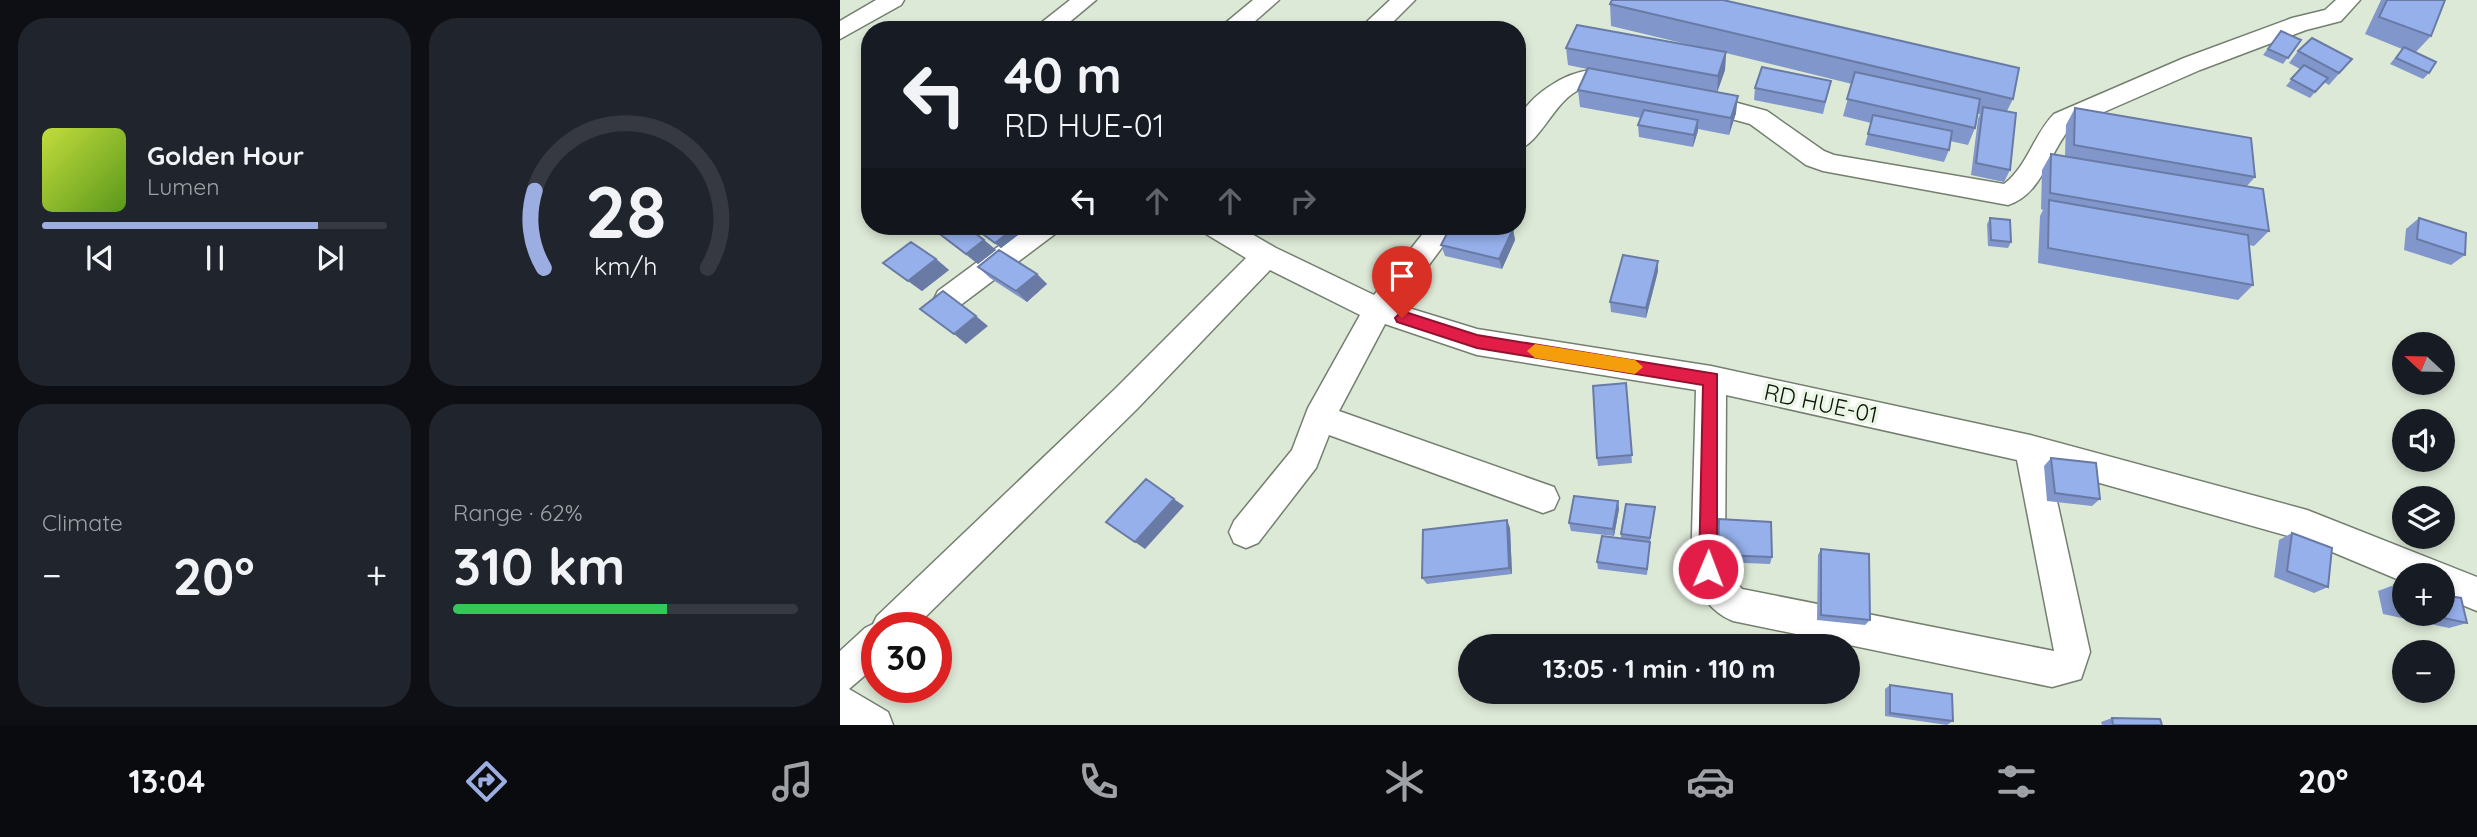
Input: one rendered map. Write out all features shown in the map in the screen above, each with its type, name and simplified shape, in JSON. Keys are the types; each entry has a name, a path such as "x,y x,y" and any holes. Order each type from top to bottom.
{"street":[{"path":"850,27 893,0"},
{"path":"1057,21 1086,0"},
{"path":"1241,21 1268,0"},
{"path":"1380,21 1405,0"},
{"path":"1677,97 1740,110 1758,117 1815,158 1832,164 2008,195 2019,190 2052,130 2063,120 2192,64 2300,24 2333,16 2349,0"},
{"path":"1526,131 1561,90 1573,82 1588,79 1639,89"},
{"path":"948,299 1033,235"},
{"name":"RD HUE-01","path":"1231,235 1266,256 1378,310 1477,342 1711,379 2030,449 2190,491 2307,526 2399,563"},
{"path":"1246,532 1305,458 1319,418 1378,310 1438,235"},
{"path":"906,612 1126,400 1266,256"},
{"path":"1711,379 1708,569 1713,585 1733,604 2052,669 2068,666 2072,652 2030,449"},
{"path":"1319,418 1543,498"},
{"path":"2455,585 2477,594"},
{"path":"840,675 861,655"},
{"path":"840,704 875,725"}],"building":[{"path":"1612,0 1723,0 2019,68 2013,99 1610,4"},
{"path":"2387,0 2445,0 2431,36 2379,17"},
{"path":"1577,25 1726,52 1718,76 1566,48"},
{"path":"2281,31 2301,40 2288,58 2268,49"},
{"path":"2312,38 2352,59 2339,73 2298,51"},
{"path":"2404,47 2436,62 2429,73 2396,58"},
{"path":"2304,65 2328,78 2315,92 2291,79"},
{"path":"1762,67 1831,81 1825,102 1755,88"},
{"path":"1588,68 1738,96 1731,118 1578,90"},
{"path":"1855,72 1980,99 1975,128 1847,99"},
{"path":"1983,107 2016,113 2010,170 1976,163"},
{"path":"2075,108 2251,138 2255,177 2074,145"},
{"path":"1644,110 1698,120 1694,135 1638,125"},
{"path":"1873,115 1952,131 1949,150 1868,134"},
{"path":"2051,154 2263,189 2269,231 2050,193"},
{"path":"2049,200 2248,235 2253,285 2048,248"},
{"path":"1990,218 2010,220 2011,242 1991,240"},
{"path":"2419,218 2466,233 2465,255 2417,239"},
{"path":"941,235 978,235 984,240 966,254"},
{"path":"984,235 1005,235 995,243"},
{"path":"1446,235 1510,235 1499,259 1441,245"},
{"path":"911,242 936,259 908,281 883,263"},
{"path":"999,250 1037,274 1016,291 978,267"},
{"path":"1623,255 1658,261 1646,308 1610,302"},
{"path":"943,291 976,316 954,334 920,309"},
{"path":"1626,383 1632,455 1597,458 1593,386"},
{"path":"2051,458 2096,463 2100,499 2055,493"},
{"path":"1146,479 1174,499 1135,542 1106,522"},
{"path":"1574,496 1618,501 1613,529 1569,523"},
{"path":"1626,504 1655,507 1650,538 1621,534"},
{"path":"1719,519 1771,522 1772,557 1718,555"},
{"path":"1507,520 1509,568 1422,578 1423,530"},
{"path":"2292,533 2332,548 2328,587 2287,571"},
{"path":"1602,536 1650,542 1647,569 1597,562"},
{"path":"1821,549 1869,554 1870,620 1821,615"},
{"path":"2455,597 2461,598 2467,623 2455,620"},
{"path":"1890,685 1952,694 1953,721 1890,713"},
{"path":"2112,718 2160,719 2162,725 2113,725"}],"slow traffic":[{"path":"1535,351 1635,367"}],"route":[{"path":"1402,318 1477,342 1711,379 1708,569"}]}
